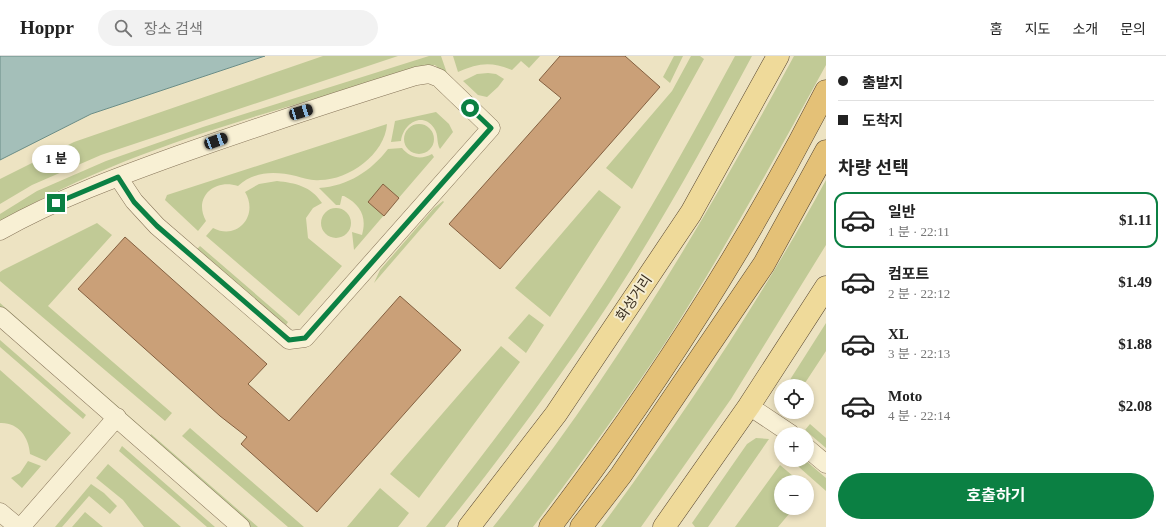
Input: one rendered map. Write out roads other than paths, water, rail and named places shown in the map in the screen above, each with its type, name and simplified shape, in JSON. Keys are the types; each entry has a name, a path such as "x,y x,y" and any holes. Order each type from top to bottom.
{"highway":[{"path":"550,527 602,459 741,247 826,91"},
{"path":"581,527 621,475 764,264 826,151"}],"main road":[{"name":"화성거리","path":"469,527 556,414 691,213 778,56"},
{"path":"664,527 749,406 826,286"}],"street":[{"path":"0,231 42,208 118,177 273,121 429,74 439,78 491,128 305,338 289,340 157,226 134,202 118,177"},
{"path":"0,316 241,527"},
{"path":"749,406 780,427"},
{"path":"0,512 19,527 117,417"},
{"path":"814,454 826,464"}],"water":[{"path":"0,56 265,56 91,114 0,160"}]}
